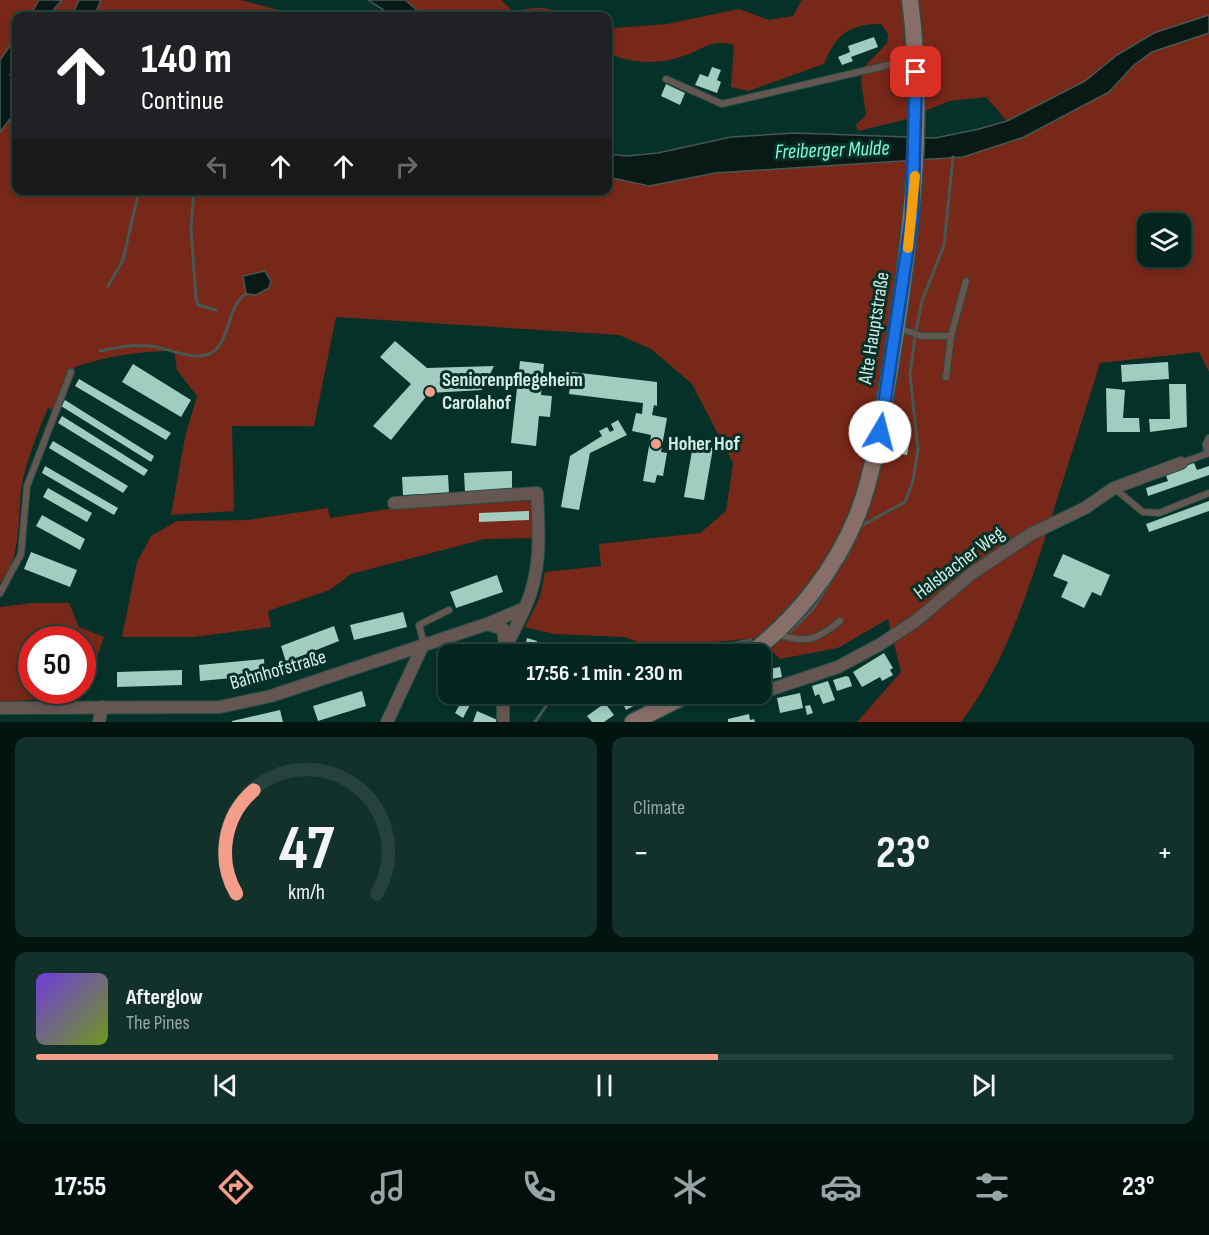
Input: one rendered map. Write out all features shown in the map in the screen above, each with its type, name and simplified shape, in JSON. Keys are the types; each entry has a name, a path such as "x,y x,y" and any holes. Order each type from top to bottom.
{"main road":[{"name":"Alte Hauptstraße","path":"764,644 777,634 819,583 857,516 909,332 917,85 909,0"},
{"path":"633,722 668,704"}],"street":[{"name":"Halsbacher Weg","path":"771,689 838,666 879,645 917,620 971,574 1031,534 1085,508 1114,488 1181,463"},
{"path":"394,503 537,493 544,563 510,644"},
{"name":"Bahnhofstraße","path":"0,708 220,707 271,696 424,643 487,624 525,608"},
{"path":"487,624 503,629 506,644"},
{"path":"387,722 424,643"},
{"path":"503,704 503,722"},
{"path":"99,722 102,708"}],"lane":[{"path":"666,79 722,104 915,59"},
{"path":"946,377 951,336 966,281"},
{"path":"909,332 951,336"},
{"path":"0,593 21,554 27,486 71,372"},
{"path":"1181,463 1208,453 1206,444 1209,438"},
{"path":"1114,488 1143,512 1159,513 1209,493"},
{"path":"424,643 419,625 449,610"},
{"path":"777,634 798,642 822,636 840,621"}],"shaded area":[{"path":"0,0 39,0 32,12 12,12 12,43 0,60"},
{"path":"62,0 79,0 74,12 52,12"},
{"path":"101,0 241,0 287,12 96,12"},
{"path":"405,0 501,0 513,11 545,8 556,12 419,12"},
{"path":"802,0 1209,0 1209,15 1154,33 1117,55 1085,81 1007,121 986,97 949,101 904,120 858,131 856,125 866,115 861,81 863,68 887,43 888,34 881,24 860,26 845,33 833,46 824,64 749,91 731,87 734,45 720,43 709,45 676,58 657,62 637,61 612,55 612,30 615,28 667,24 739,9 769,20 793,16"},
{"path":"1209,33 1209,372 1199,352 1100,363 1043,545 1015,625 991,675 961,722 857,722 901,672 888,619 838,648 780,659 771,650 771,644 765,644 759,638 691,644 644,644 624,637 554,634 525,627 540,597 545,572 601,566 599,544 700,533 726,511 733,463 692,384 651,349 619,335 336,317 314,426 232,426 234,511 171,515 185,437 197,396 177,370 174,351 124,355 75,367 57,411 48,408 34,443 23,479 13,561 8,573 0,583 0,132 12,116 12,195 612,195 612,178 649,186 715,173 963,157 1024,137 1109,92 1134,65 1152,52"},
{"path":"535,498 537,538 485,539 351,574 330,590 268,611 271,627 193,637 122,637 137,562 151,536 177,521 248,520 328,508 330,518 402,507"},
{"path":"32,603 69,603 79,626 18,626 18,701 0,702 0,607"},
{"path":"96,634 104,637 96,659"}],"water":[{"path":"39,0 62,0 52,12 32,12"},
{"path":"79,0 101,0 96,12 74,12"},
{"path":"368,0 405,0 419,12 387,12"},
{"name":"Freiberger Mulde","path":"1209,15 1209,33 1152,52 1134,65 1109,92 1024,137 963,157 715,173 649,186 612,178 612,154 627,156 658,153 731,137 795,133 935,138 979,129 1007,121 1085,81 1117,55 1154,33"},
{"path":"12,43 10,75 12,75 12,116 0,132 0,60"},
{"path":"265,271 271,281 269,288 256,295 246,294 243,276"}],"building":[{"path":"874,37 878,47 851,57 853,61 842,65 838,57 850,52 848,46"},
{"path":"712,67 721,70 717,80 721,82 717,93 695,85 700,74 708,77"},
{"path":"666,84 685,93 680,105 661,96"},
{"name":"Seniorenpflegeheim Carolahof","path":"395,341 427,368 494,366 482,390 429,393 391,440 373,426 411,384 380,357"},
{"path":"520,361 544,364 541,395 552,396 550,417 539,416 536,446 511,443"},
{"path":"1168,362 1169,379 1122,382 1121,365"},
{"path":"133,364 191,400 181,417 122,382"},
{"path":"572,372 657,382 657,406 654,405 652,415 667,418 661,452 667,453 663,476 657,475 655,483 643,481 651,435 632,431 636,413 642,414 643,403 569,394"},
{"path":"79,379 171,433 166,440 75,386"},
{"path":"1169,384 1186,384 1187,427 1150,432 1149,419 1170,419"},
{"path":"1106,388 1125,390 1123,418 1139,418 1140,432 1107,432"},
{"path":"65,400 154,456 151,462 61,406"},
{"path":"893,415 906,418 903,434 890,432"},
{"path":"62,416 148,470 144,476 58,423"},
{"path":"618,420 627,435 590,453 579,510 561,507 570,456 602,436 599,431 607,427 610,432 614,430 611,424"},
{"path":"53,441 128,486 123,493 49,448"},
{"path":"897,442 909,444 907,455 895,453"},
{"path":"693,445 713,448 704,500 684,497"},
{"path":"1194,463 1197,470 1209,466 1209,475 1148,496 1146,488 1168,481 1165,473"},
{"path":"45,466 118,508 114,515 42,473"},
{"path":"512,471 512,490 465,492 464,473"},
{"path":"448,475 449,493 403,495 402,477"},
{"path":"48,488 92,513 87,522 43,497"},
{"path":"1209,501 1209,511 1149,532 1146,524"},
{"path":"529,511 529,520 479,522 479,513"},
{"path":"42,515 85,539 80,550 36,526"},
{"path":"31,552 77,570 70,587 24,569"},
{"path":"1063,554 1110,575 1101,596 1092,592 1084,608 1061,597 1068,582 1053,576"},
{"path":"936,572 943,583 933,590 926,579"},
{"path":"497,575 503,592 456,608 450,592"},
{"path":"403,612 407,627 354,640 350,625"},
{"path":"334,626 339,641 286,662 281,646"},
{"path":"527,638 537,641 536,644 526,644"},
{"path":"884,653 893,668 890,670 893,675 882,681 880,677 862,687 853,672"},
{"path":"264,659 265,675 200,681 199,665"},
{"path":"780,667 782,677 771,679 771,669"},
{"path":"182,670 182,685 117,687 117,672"},
{"path":"849,677 852,686 837,691 833,680"},
{"path":"828,681 835,700 823,704 819,694 815,696 812,686"},
{"path":"362,691 366,706 318,721 313,706"},
{"path":"800,693 803,708 780,713 777,698"},
{"path":"460,704 470,704 463,718 455,713"},
{"path":"604,704 614,715 604,722 592,722 587,716"},
{"path":"623,704 637,704 626,710"},
{"path":"810,705 813,713 807,715 805,706"},
{"path":"280,710 283,722 232,722 232,721"},
{"path":"477,711 502,722 473,722"},
{"path":"749,714 750,720 754,719 755,722 728,722 728,719"}],"waterway":[{"path":"861,526 905,502 913,481 918,450 910,374 922,301 944,245 953,157"},
{"path":"108,286 123,260 138,195"},
{"path":"194,195 191,228 196,298 198,305 216,310"},
{"path":"100,351 144,345 186,355 204,356 212,353 222,341 236,305 246,294"},
{"path":"844,561 851,548"},
{"path":"791,631 813,609 834,576"},
{"path":"728,644 751,640"},
{"path":"535,722 547,704"}],"slow traffic":[{"path":"908,248 915,176"}],"place":[{"name":"Seniorenpflegeheim Carolahof","path":"430,392"},
{"name":"Hoher Hof","path":"656,444"}],"route":[{"path":"880,432 912,218 915,185 916,72"}]}
